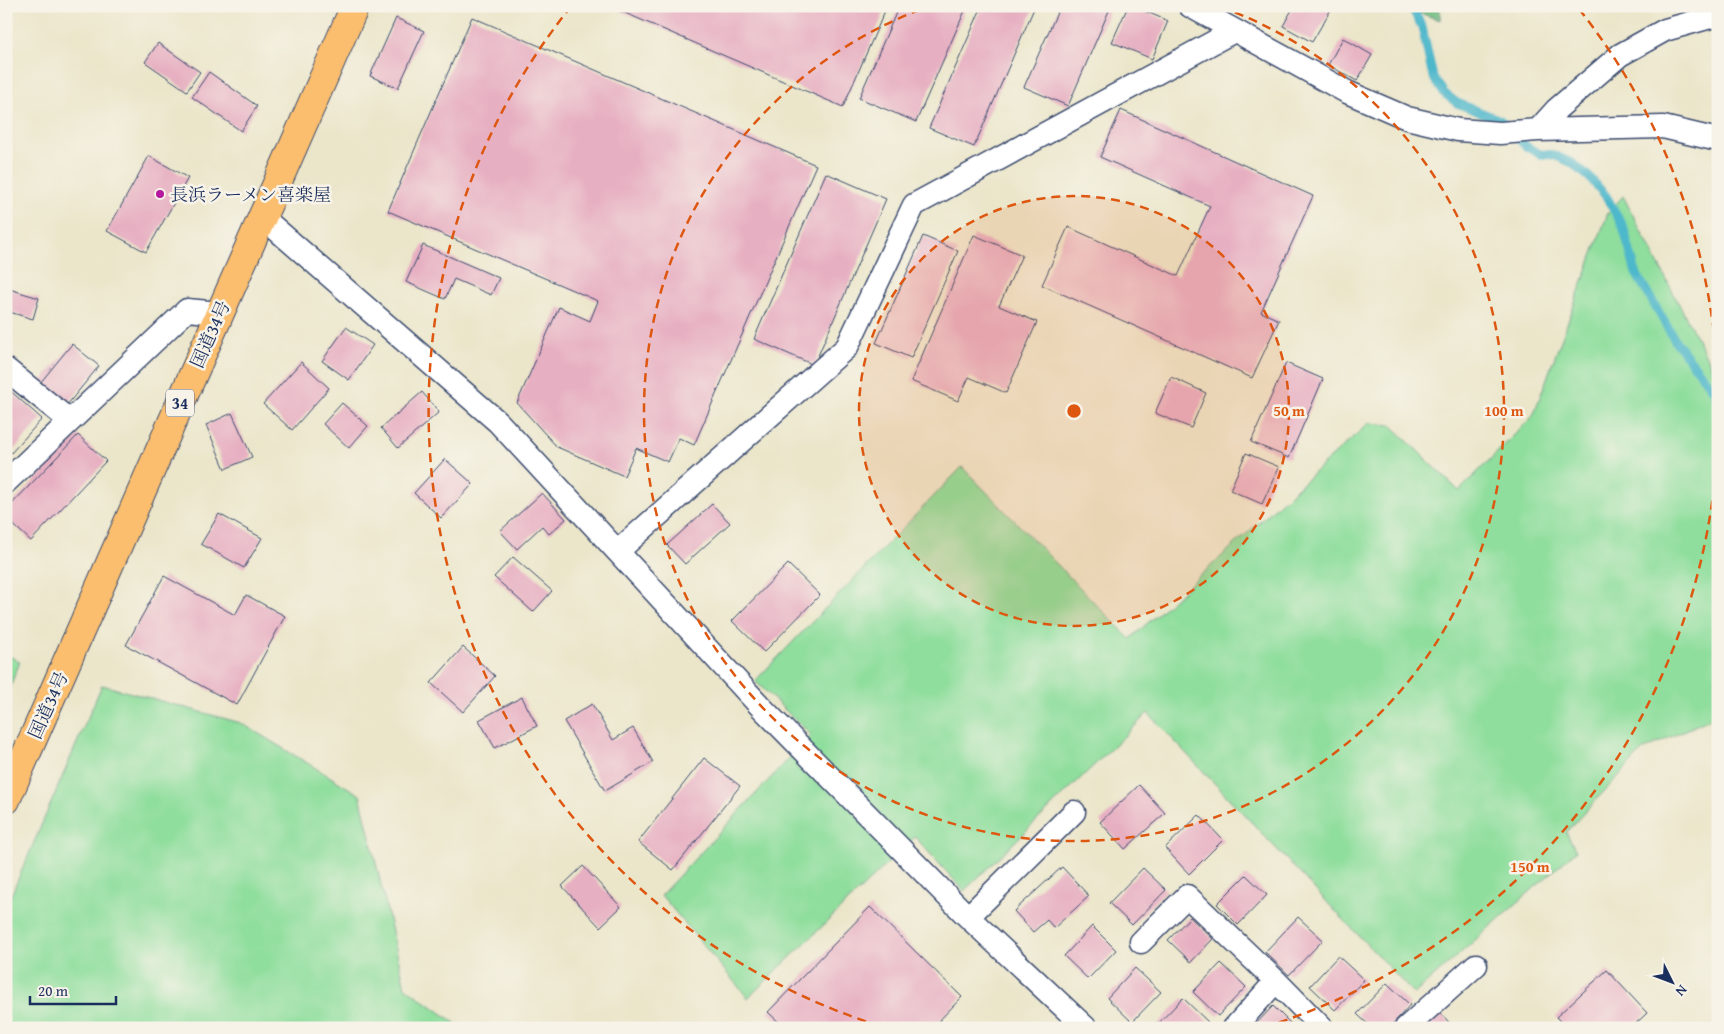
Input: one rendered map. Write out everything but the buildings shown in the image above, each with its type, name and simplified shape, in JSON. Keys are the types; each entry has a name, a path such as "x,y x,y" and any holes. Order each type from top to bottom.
{"highway":[{"name":"国道34号","path":"6,800 355,6"}],"street":[{"path":"1190,6 1347,92 1407,118 1458,130 1500,132 1663,126 1718,140"},
{"path":"1538,130 1557,109 1620,55 1665,30 1718,15"},
{"path":"618,551 847,346 914,205 1234,31"},
{"path":"262,217 498,422 762,708 968,917 1086,1028"},
{"path":"6,482 187,310 220,313"},
{"path":"6,369 70,421"},
{"path":"968,917 1074,812"},
{"path":"1141,942 1187,896 1322,1028"},
{"path":"1406,1028 1476,965"},
{"path":"1234,1028 1276,981"}],"green space":[{"path":"1399,6 1440,6 1440,20"},
{"path":"1623,196 1718,379 1718,715 1643,750 1566,832 1576,851 1414,994 1148,713 964,891 915,837 748,998 661,895 811,735 755,681 962,467 1130,639 1369,423 1391,425 1459,491 1533,416 1608,213"},
{"path":"6,654 20,662 6,696"},
{"path":"102,685 241,723 360,795 405,987 462,1028 6,1028 6,907"}],"waterway":[{"path":"1411,6 1422,27 1433,77 1444,93 1457,103 1500,120 1527,147 1540,154 1554,155 1572,163 1589,177 1606,196 1623,226 1636,273 1676,342 1715,392 1718,402"}],"place":[{"name":"長浜ラーメン喜楽屋","path":"160,194"}]}
